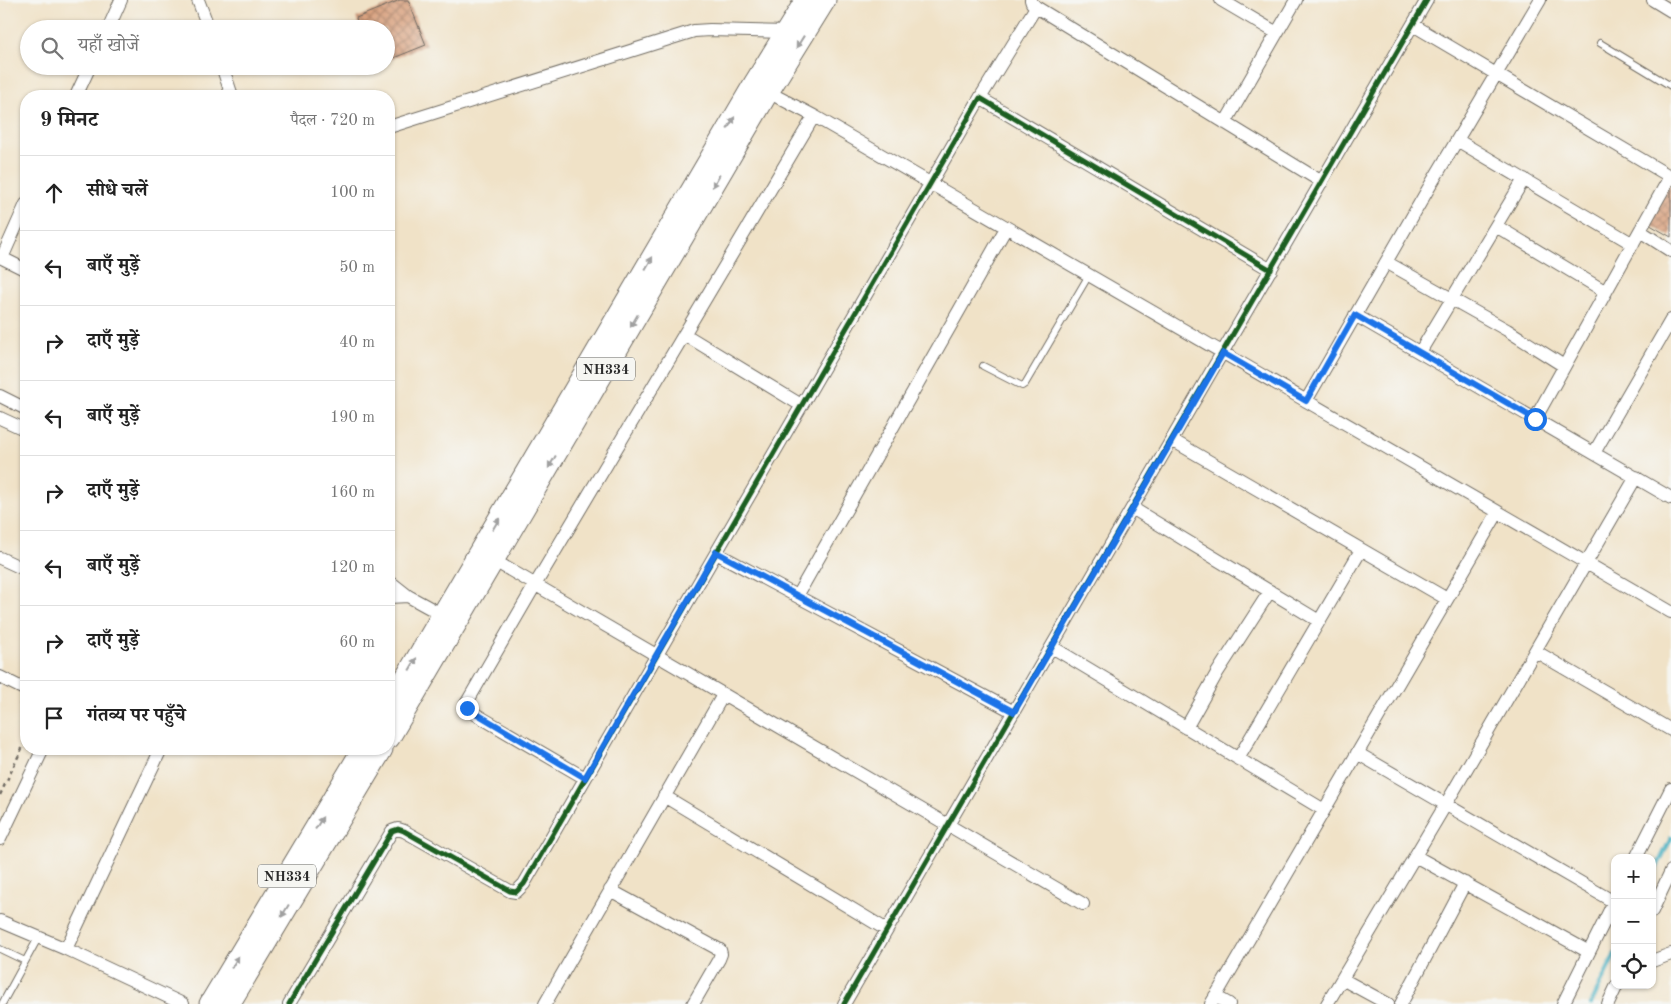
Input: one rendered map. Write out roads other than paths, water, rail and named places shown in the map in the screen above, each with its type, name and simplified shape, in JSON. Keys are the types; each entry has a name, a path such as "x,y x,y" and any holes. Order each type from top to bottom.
{"highway":[{"name":"NH334","path":"395,726 449,619 754,84 806,0"},
{"name":"NH334","path":"395,697 449,619 493,560 768,92 825,0"},
{"name":"NH334","path":"210,1004 359,755"},
{"name":"NH334","path":"229,1004 378,755"}],"street":[{"path":"112,20 121,0"},
{"path":"198,0 205,20"},
{"path":"1221,0 1277,33"},
{"path":"1225,123 1296,0"},
{"path":"844,1004 1427,0"},
{"path":"1306,401 1540,0"},
{"path":"1653,0 1671,11"},
{"path":"289,1004 392,831 398,829 404,831 510,891 516,892 524,884 1034,4 1322,182"},
{"path":"1413,25 1671,176 1535,419"},
{"path":"395,125 694,31 786,32"},
{"path":"79,90 86,75"},
{"path":"225,75 230,90"},
{"path":"768,92 814,116 1671,612"},
{"path":"980,98 1271,270"},
{"path":"585,778 470,711 466,704 814,116"},
{"path":"1457,140 1633,244"},
{"path":"1420,352 1524,179"},
{"path":"20,217 1,257 20,267"},
{"path":"1496,226 1606,292"},
{"path":"797,596 1006,228"},
{"path":"1640,231 1671,251"},
{"path":"1386,262 1507,330 1564,366"},
{"path":"1355,315 1671,498"},
{"path":"1594,453 1671,320"},
{"path":"684,334 801,405"},
{"path":"0,396 20,406"},
{"path":"0,418 20,427"},
{"path":"1172,440 1447,600"},
{"path":"1327,1004 1636,477"},
{"path":"1132,508 1319,621"},
{"path":"1229,1004 1213,1000 1498,512"},
{"path":"1238,759 1361,550"},
{"path":"716,552 1014,712"},
{"path":"0,558 20,567"},
{"path":"493,560 1083,904"},
{"path":"395,586 408,596 449,619"},
{"path":"1186,728 1217,673 1270,591"},
{"path":"395,597 408,596"},
{"path":"1052,647 1324,810"},
{"path":"1535,651 1671,730"},
{"path":"0,677 20,687"},
{"path":"545,1004 723,694"},
{"path":"1358,752 1611,899"},
{"path":"0,839 40,755"},
{"path":"66,949 158,755"},
{"path":"1638,854 1671,789"},
{"path":"664,796 887,930"},
{"path":"1415,856 1589,952"},
{"path":"1656,903 1671,871"},
{"path":"1400,1004 1465,883"},
{"path":"610,890 720,950 719,959 693,1004"},
{"path":"1563,1004 1611,907"},
{"path":"0,920 183,1004"},
{"path":"1656,960 1671,954"},
{"path":"1342,979 1388,1004"},
{"path":"1608,1004 1615,989"}],"lane":[{"path":"1600,43 1671,86"},
{"path":"983,366 1022,386 1025,384 1089,275"},
{"path":"3,999 38,938"},
{"path":"0,949 26,961"}],"waterway":[{"path":"1656,869 1671,838"},
{"path":"1591,1004 1611,962"}]}
